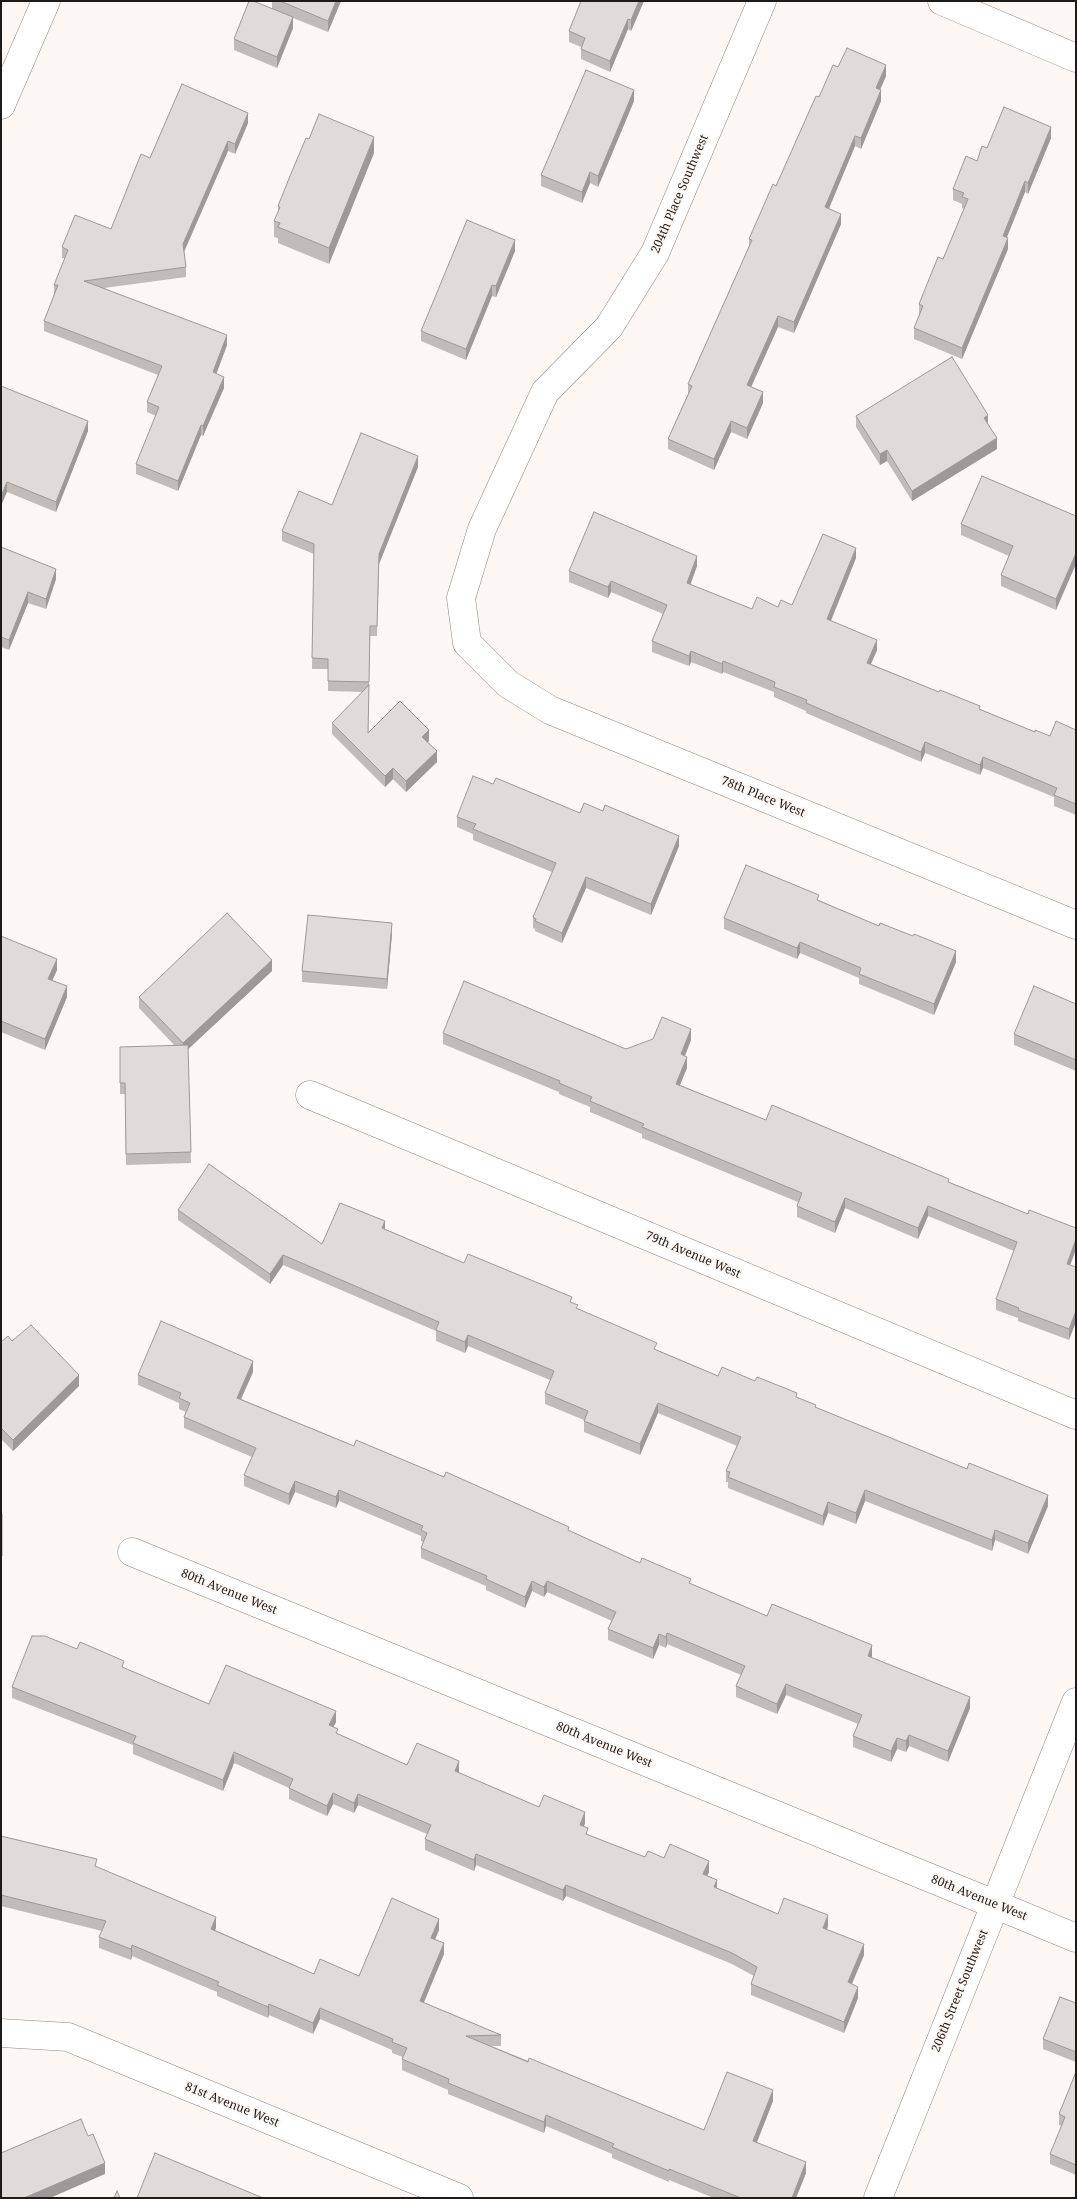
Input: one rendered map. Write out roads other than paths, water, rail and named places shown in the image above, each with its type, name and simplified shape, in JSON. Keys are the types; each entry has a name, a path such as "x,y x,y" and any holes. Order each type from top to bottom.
{"street":[{"path":"1,105 46,1"},
{"name":"204th Place Southwest","path":"467,643 462,598 486,521 545,392 609,327 655,253 762,1"},
{"path":"942,1 1076,58"},
{"name":"78th Place West","path":"467,643 508,684 550,710 1076,925"},
{"name":"79th Avenue West","path":"310,1095 1076,1415"},
{"name":"80th Avenue West","path":"132,1552 1076,1938"},
{"name":"206th Street Southwest","path":"878,2198 1076,1702"},
{"name":"81st Avenue West","path":"1,2033 68,2037 459,2198"}]}
